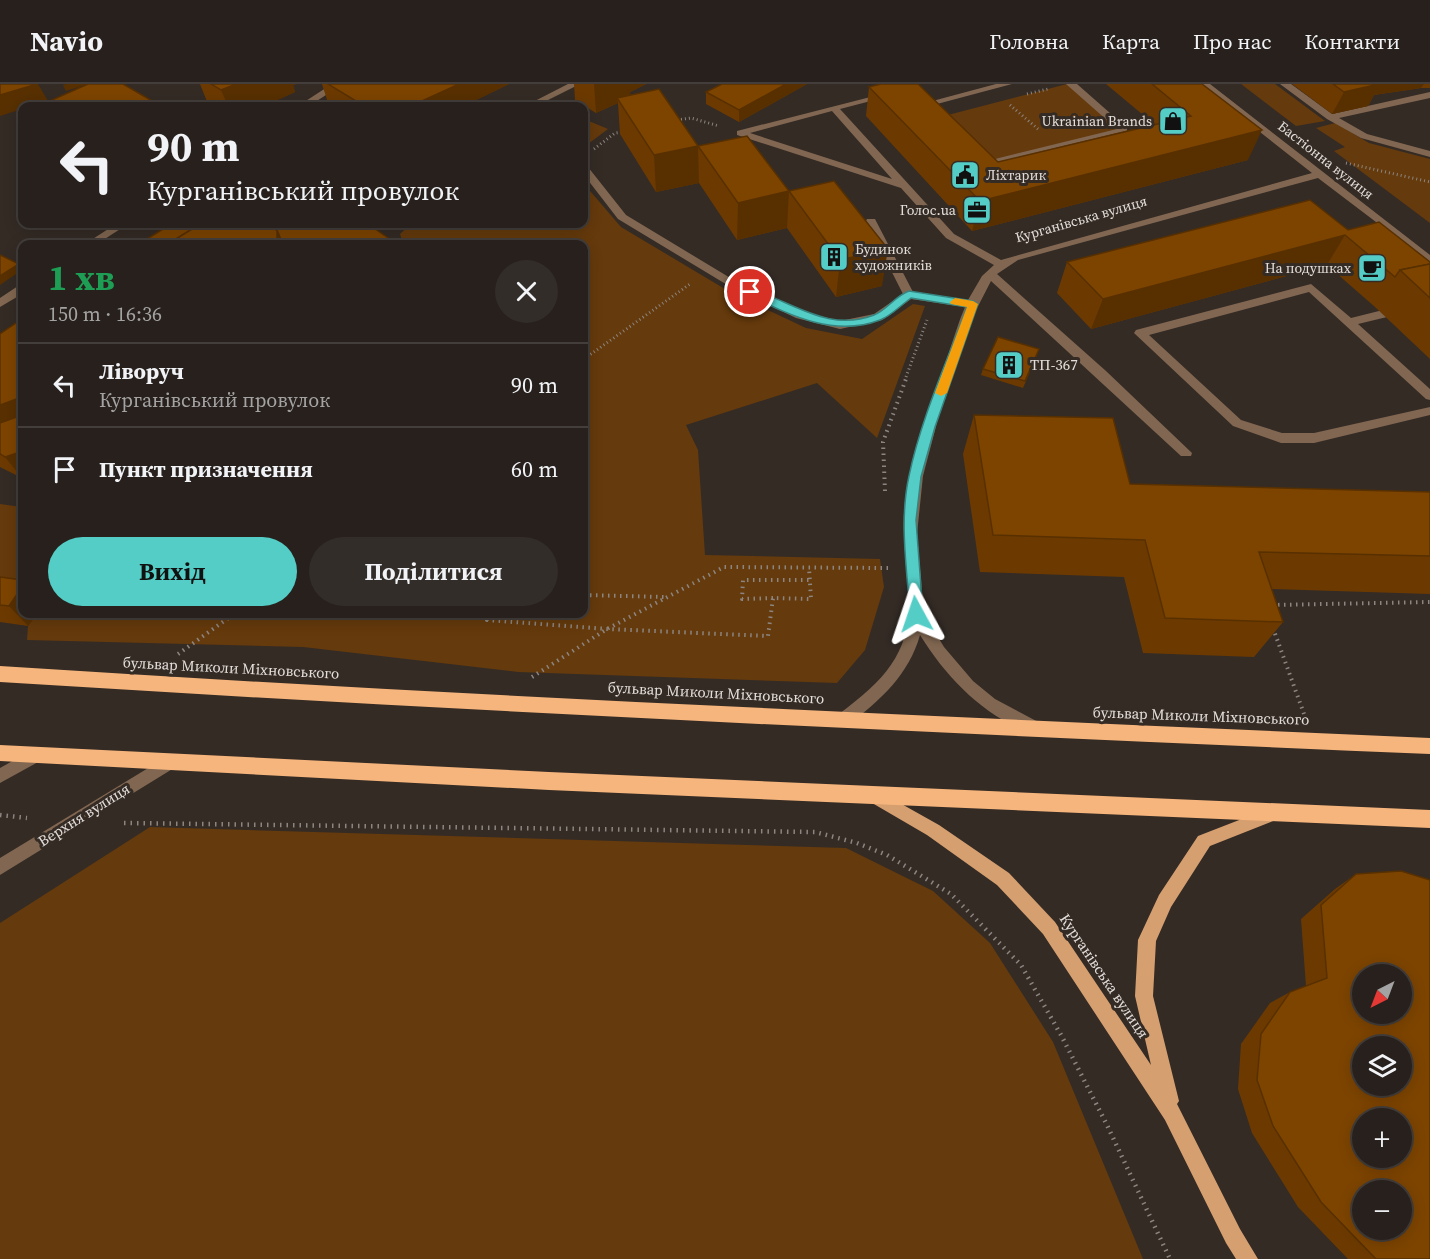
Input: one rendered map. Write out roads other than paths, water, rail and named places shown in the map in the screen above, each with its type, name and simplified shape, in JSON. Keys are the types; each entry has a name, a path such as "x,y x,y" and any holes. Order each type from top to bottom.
{"highway":[{"name":"бульвар Миколи Міхновського","path":"0,674 172,685 1036,729 1430,746"},
{"path":"0,753 168,763 1430,819"}],"main road":[{"name":"Курганівська вулиця","path":"870,794 933,830 1003,879 1049,928 1172,1113 1233,1236 1248,1259"},
{"name":"Курганівська вулиця","path":"1172,1113 1144,996 1147,940 1166,901 1204,841 1277,813"}],"street":[{"path":"309,102 338,84"},
{"path":"538,102 575,84"},
{"path":"944,116 926,101 1007,84"},
{"path":"977,147 993,163 1124,130 1071,84"},
{"name":"Бастіонна вулиця","path":"1204,84 1430,260"},
{"path":"1285,84 1330,117 1364,136 1430,154"},
{"path":"902,95 892,93 740,133 905,186"},
{"path":"1330,117 1430,95"},
{"path":"834,108 950,236 1001,264"},
{"path":"588,174 622,217 733,284 800,315 840,325 878,317 909,295 973,304"},
{"name":"Курганівська вулиця","path":"844,719 874,697 894,673 910,644 916,614 910,520 915,477 929,427 973,304 990,274 1001,264 1320,174"},
{"path":"871,221 909,295"},
{"path":"97,240 116,228"},
{"path":"990,274 1186,453"},
{"path":"1430,396 1311,288 1140,333 1236,423 1281,438 1314,438 1430,411"},
{"path":"0,303 18,292"},
{"path":"1350,322 1383,314"},
{"name":"Курганівська вулиця","path":"916,614 935,648 963,681 991,704 1036,729"},
{"path":"0,776 34,756"},
{"name":"Верхня вулиця","path":"0,867 168,763"}],"place":[{"name":"Ukrainian Brands","path":"1173,121"},
{"name":"Ліхтарик","path":"965,175"},
{"name":"Голос.ua","path":"977,210"},
{"name":"Будинок художників","path":"834,257"},
{"name":"На подушках","path":"1372,268"},
{"name":"ТП-367","path":"1009,365"}]}
